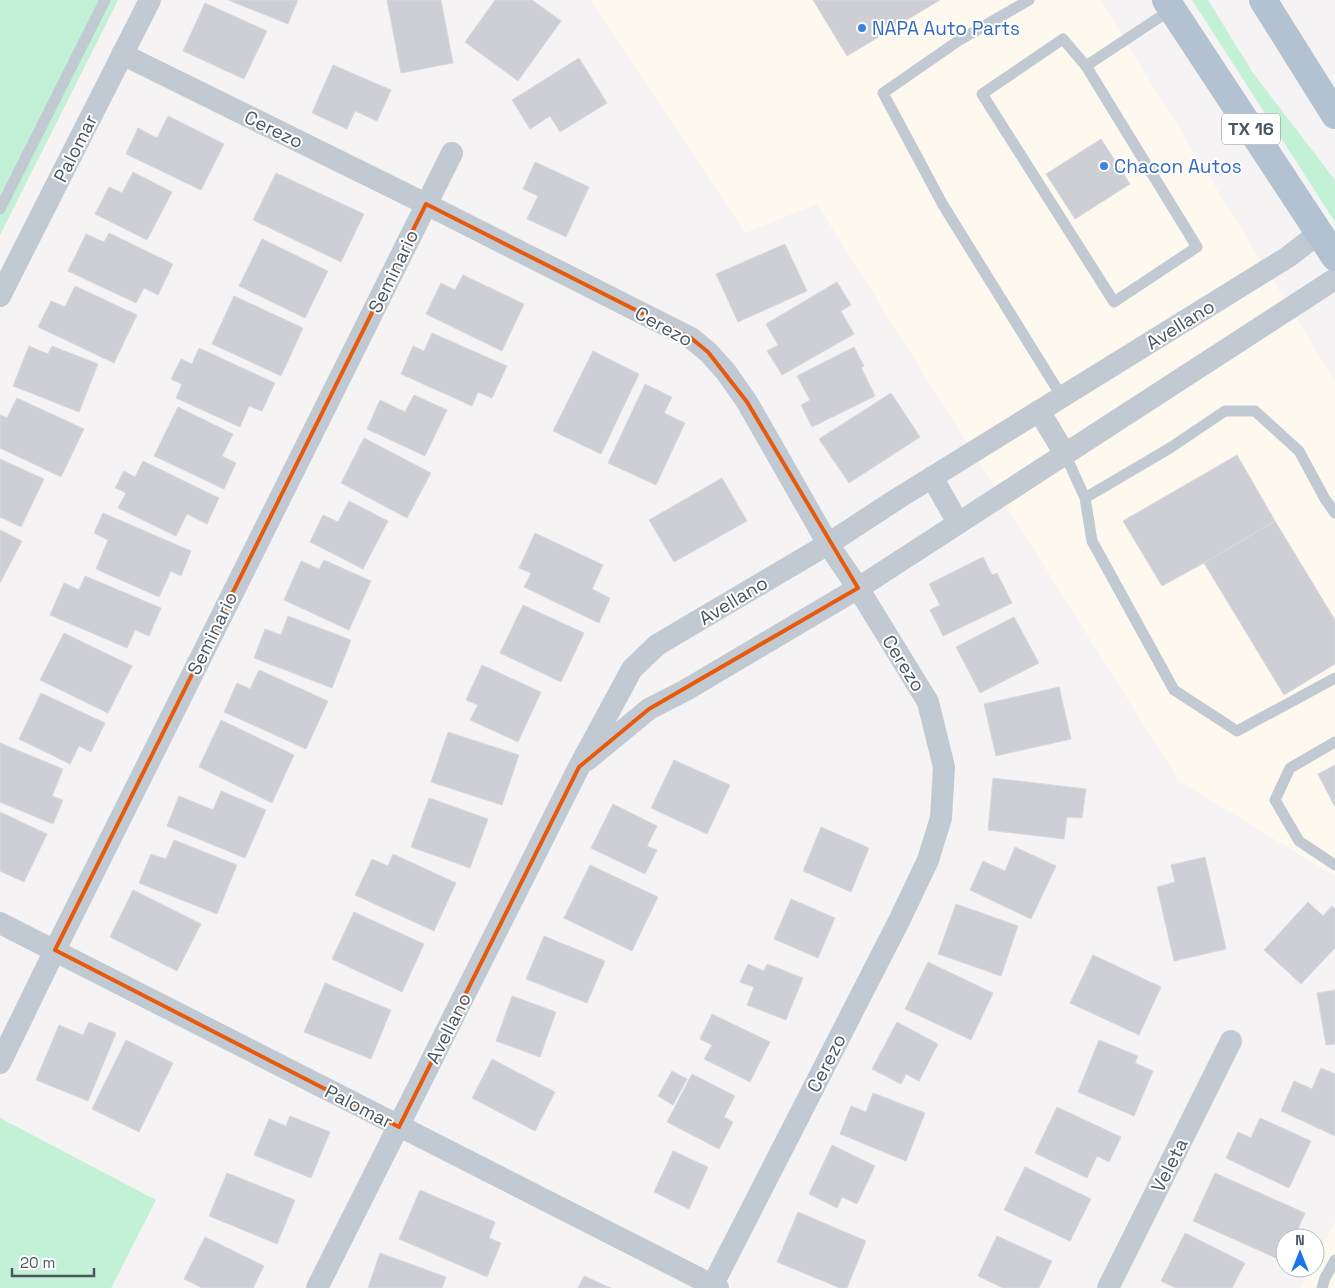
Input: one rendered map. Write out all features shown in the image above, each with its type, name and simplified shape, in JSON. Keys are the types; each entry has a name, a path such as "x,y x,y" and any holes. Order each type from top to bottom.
{"main road":[{"path":"1263,0 1335,114"},
{"name":"TX 16","path":"1169,5 1335,257"}],"street":[{"name":"Palomar","path":"0,296 150,0"},
{"name":"Cerezo","path":"122,54 426,204 691,338 708,352 726,372 747,402 828,544 858,588 928,702 944,767 941,818 928,860 714,1287"},
{"path":"426,204 452,153"},
{"name":"Seminario","path":"0,1063 426,204"},
{"name":"Avellano","path":"317,1288 579,767 632,669 657,645 828,544 897,499 1288,257 1320,233"},
{"name":"Avellano","path":"579,767 650,709 686,690 858,588 1335,279"},
{"path":"1039,411 1065,454"},
{"path":"932,478 958,523"},
{"name":"Palomar","path":"0,923 714,1287"},
{"name":"Veleta","path":"1108,1288 1230,1042"}],"lane":[{"path":"0,209 105,0"},
{"path":"1029,0 1009,5 883,93 943,205 1062,397"},
{"path":"1086,66 1169,5"},
{"path":"1063,39 1086,66 1197,248 1114,302 982,94 1063,39"},
{"path":"1085,498 1170,448 1225,411 1255,410 1299,451 1334,509"},
{"path":"1065,454 1085,498 1092,541 1174,690 1237,731 1335,678"},
{"path":"1335,742 1290,768 1275,800 1299,841 1335,865"},
{"path":"1322,1288 1335,1260"}],"highlighted area":[{"path":"426,204 691,338 708,352 747,402 858,588 649,709 579,767 399,1127 55,950"}],"shaded area":[{"path":"591,0 1100,0 1335,381 1335,876 1179,781 817,204 745,233"},
{"path":"1335,1221 1335,1288 1301,1288 1306,1278 1325,1278 1325,1241"}],"green space":[{"path":"0,0 118,0 0,235"},
{"path":"1192,0 1208,0 1253,73 1335,180 1335,222"},
{"path":"0,1118 156,1200 111,1288 0,1288"}],"building":[{"path":"228,0 298,0 288,24"},
{"path":"387,0 441,0 453,63 401,73"},
{"path":"495,0 532,0 561,21 518,81 465,42"},
{"name":"NAPA Auto Parts","path":"813,0 940,0 847,56"},
{"path":"205,3 267,31 244,79 183,51"},
{"path":"579,58 607,103 560,132 550,116 530,129 512,100"},
{"path":"333,65 391,90 377,121 355,111 347,129 312,113"},
{"path":"168,116 224,144 201,190 126,154 138,128 157,138"},
{"path":"1101,139 1130,184 1075,219 1046,174"},
{"path":"535,162 589,187 566,237 527,219 538,196 523,189"},
{"path":"133,172 172,192 147,240 95,214 109,187 122,193"},
{"path":"276,173 364,214 341,262 253,220"},
{"path":"109,233 173,264 158,295 144,288 136,303 68,271 86,234 104,242"},
{"path":"262,239 328,271 305,318 239,286"},
{"path":"785,244 807,291 738,322 716,274"},
{"path":"463,275 524,304 502,351 426,314 441,283 455,290"},
{"path":"837,282 851,305 841,311 854,334 782,375 767,351 778,345 766,324"},
{"path":"75,286 137,315 114,363 38,327 51,301 65,307"},
{"path":"234,296 303,328 281,376 212,344"},
{"path":"432,333 507,366 492,398 478,392 472,406 401,374 413,346 424,351"},
{"path":"29,346 48,354 52,346 98,364 79,412 13,386"},
{"path":"854,347 864,366 861,367 875,396 812,427 801,405 810,400 797,376"},
{"path":"199,348 275,383 262,411 249,406 240,427 176,398 182,384 171,379 181,359 192,364"},
{"path":"593,351 639,374 601,454 553,431"},
{"path":"645,384 672,397 664,413 685,423 656,485 608,463"},
{"path":"891,393 920,437 849,483 819,439"},
{"path":"414,395 447,410 425,456 367,429 380,400 405,412"},
{"path":"17,398 84,429 61,477 0,448 0,415 7,418"},
{"path":"178,407 233,434 222,456 236,463 224,489 154,456"},
{"path":"364,438 431,473 407,518 341,483"},
{"path":"1237,455 1275,521 1162,586 1123,521"},
{"path":"0,459 44,479 21,527 0,517"},
{"path":"143,461 219,498 207,524 187,514 176,536 118,508 126,493 115,488 124,471 135,477"},
{"path":"722,478 747,521 674,562 649,520"},
{"path":"349,501 388,521 363,569 310,542 323,515 338,522"},
{"path":"103,513 191,551 181,576 171,571 159,597 96,569 108,540 94,533"},
{"path":"1275,521 1335,620 1335,664 1284,695 1204,563"},
{"path":"0,530 22,541 0,583"},
{"path":"535,533 603,565 592,589 610,598 599,623 524,587 531,573 519,568"},
{"path":"983,557 992,575 997,573 1012,603 943,636 930,610 940,605 929,584"},
{"path":"324,560 371,581 349,630 284,600 301,561 319,569"},
{"path":"85,576 161,608 149,636 135,630 127,648 50,615 64,583 79,590"},
{"path":"523,605 584,633 561,682 500,653"},
{"path":"288,616 351,640 332,688 254,658 265,629 281,635"},
{"path":"1014,617 1039,663 980,693 956,647"},
{"path":"64,633 132,666 108,713 40,680"},
{"path":"482,665 541,692 518,742 470,720 478,705 466,700"},
{"path":"259,670 328,701 306,749 224,712 237,683 250,689"},
{"path":"1059,687 1071,739 996,756 984,704"},
{"path":"41,693 105,723 91,752 79,746 70,764 19,739"},
{"path":"221,720 294,755 272,803 199,767"},
{"path":"448,732 519,755 502,805 431,782"},
{"path":"0,743 63,769 52,796 63,800 53,824 0,802"},
{"path":"674,760 730,785 707,834 651,808"},
{"path":"1335,765 1335,807 1318,774"},
{"path":"993,778 1086,789 1082,818 1067,817 1064,839 988,830"},
{"path":"221,791 266,810 245,858 167,826 179,796 213,810"},
{"path":"429,798 488,819 470,868 411,847"},
{"path":"613,804 657,826 647,846 657,850 645,874 591,848"},
{"path":"0,812 47,834 24,882 0,871"},
{"path":"821,827 869,848 851,892 803,871"},
{"path":"174,840 237,865 217,914 139,883 151,854 166,859"},
{"path":"1015,847 1056,866 1031,919 970,890 983,861 1005,871"},
{"path":"393,854 456,883 434,931 355,895 372,859 388,866"},
{"path":"1205,857 1226,949 1174,961 1157,887 1175,882 1171,865"},
{"path":"590,865 658,897 632,951 564,918"},
{"path":"133,890 201,924 177,971 110,937"},
{"path":"791,899 835,918 818,958 774,939"},
{"path":"1308,902 1323,916 1332,906 1335,909 1335,948 1301,984 1264,950"},
{"path":"956,904 1018,926 1001,976 938,954"},
{"path":"354,912 424,944 402,992 332,959"},
{"path":"544,936 605,961 587,1003 526,979"},
{"path":"1093,955 1161,987 1139,1035 1070,1003"},
{"path":"928,962 993,993 971,1040 905,1009"},
{"path":"748,964 764,971 767,964 803,978 786,1020 747,1005 754,987 740,982"},
{"path":"325,983 391,1010 371,1059 304,1032"},
{"path":"1335,990 1335,1044 1326,1045 1317,993"},
{"path":"512,996 556,1012 540,1057 496,1041"},
{"path":"712,1014 770,1042 750,1082 704,1059 712,1045 700,1039"},
{"path":"89,1022 116,1033 88,1101 36,1080 59,1025 83,1035"},
{"path":"897,1022 938,1044 919,1081 906,1074 901,1084 872,1069"},
{"path":"126,1040 173,1063 139,1132 92,1109"},
{"path":"1099,1040 1138,1056 1135,1063 1153,1071 1134,1116 1078,1092"},
{"path":"492,1059 555,1092 535,1131 472,1098"},
{"path":"1321,1068 1335,1074 1335,1136 1281,1111 1294,1081 1312,1089"},
{"path":"672,1071 687,1079 673,1105 658,1096"},
{"path":"692,1074 735,1096 724,1117 733,1122 719,1149 667,1122"},
{"path":"873,1093 925,1113 906,1161 840,1134 851,1106 866,1112"},
{"path":"1057,1107 1121,1137 1109,1162 1097,1156 1087,1178 1035,1153"},
{"path":"290,1116 330,1132 311,1178 254,1155 269,1119 286,1126"},
{"path":"1260,1118 1311,1141 1289,1188 1226,1158 1238,1132 1251,1138"},
{"path":"832,1145 875,1166 857,1204 842,1197 837,1208 809,1194"},
{"path":"673,1151 708,1167 689,1209 654,1192"},
{"path":"1025,1167 1091,1199 1070,1241 1004,1210"},
{"path":"227,1173 295,1200 277,1244 209,1216"},
{"path":"1215,1173 1305,1213 1298,1228 1275,1228 1275,1257 1193,1221"},
{"path":"420,1190 495,1222 489,1238 501,1243 487,1277 399,1239"},
{"path":"798,1212 866,1241 847,1288 840,1288 777,1262"},
{"path":"1185,1233 1245,1263 1232,1288 1176,1288 1161,1281"},
{"path":"997,1236 1052,1261 1039,1288 1003,1288 978,1276"},
{"path":"205,1237 264,1266 253,1288 202,1288 184,1279"},
{"path":"380,1253 446,1277 442,1288 368,1288"},
{"path":"584,1276 611,1288 578,1288"}],"place":[{"name":"NAPA Auto Parts","path":"862,28"},
{"name":"Chacon Autos","path":"1104,166"}]}
